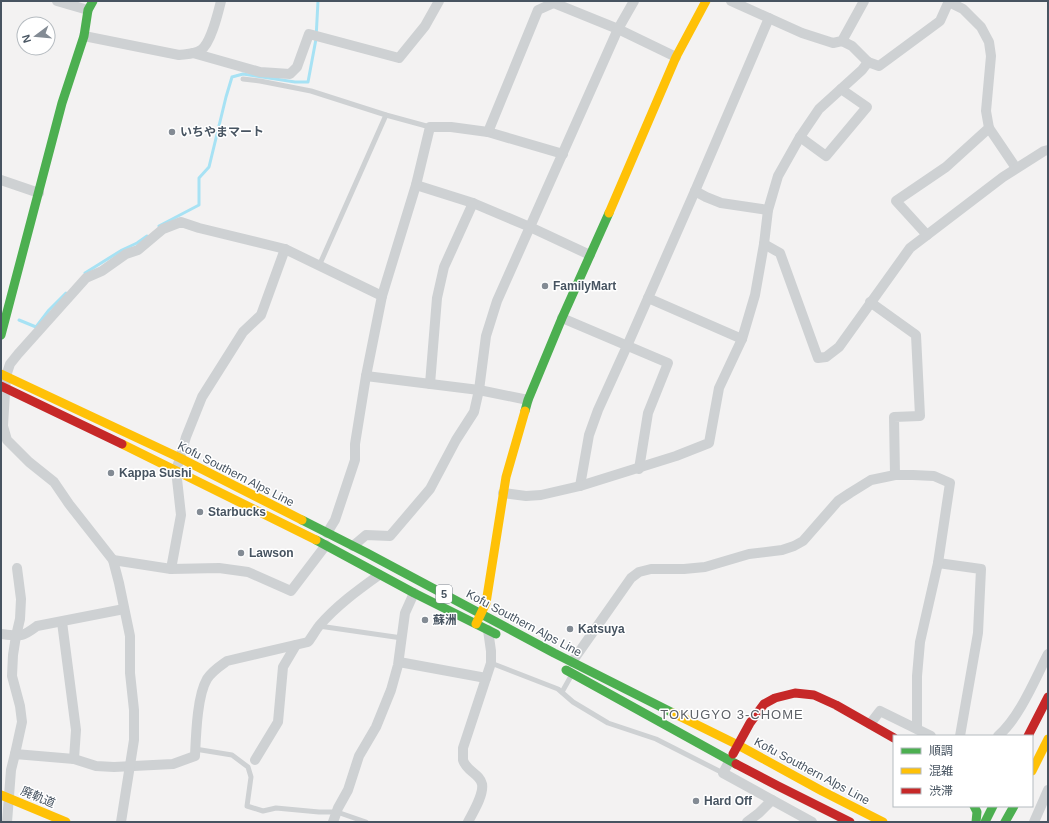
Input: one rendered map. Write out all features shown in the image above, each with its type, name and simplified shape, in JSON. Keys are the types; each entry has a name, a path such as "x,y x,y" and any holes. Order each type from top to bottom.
{"main road":[{"path":"476,624 486,603 506,477 528,400 562,318 604,225 676,57 706,1"},
{"path":"1,335 62,103 84,36 90,6"},
{"name":"Kofu Southern Alps Line","path":"3,375 180,458 353,546 572,662 738,745 822,791 883,822"},
{"name":"Kofu Southern Alps Line","path":"3,387 176,470 502,637"},
{"name":"Kofu Southern Alps Line","path":"561,668 818,807 850,822"},
{"path":"730,760 750,724 764,704 775,698 795,693 814,695 836,704 893,737"},
{"path":"1029,735 1048,696"},
{"path":"1022,735 1041,711"},
{"path":"1033,769 1048,739"},
{"path":"1037,761 1048,742"},
{"name":"廃軌道","path":"5,797 66,822"},
{"path":"974,807 977,812 976,822"},
{"path":"985,822 992,807"},
{"path":"1005,822 1013,807"}],"street":[{"path":"57,1 90,6"},
{"path":"84,36 179,55 193,53 201,50 211,36 221,1"},
{"path":"193,53 260,72 290,74 297,67 308,34 399,58 425,26 439,1"},
{"path":"353,546 366,535 390,536 430,489 456,440 474,412 479,390 486,336 497,301 618,29 634,1"},
{"path":"731,1 802,33 833,43 842,40 864,1"},
{"path":"488,132 538,10 555,2 618,29 676,57"},
{"path":"842,40 852,46 868,62 879,66 940,21 949,2 963,9 981,28 989,42 991,56 986,111 989,128 1016,168"},
{"path":"580,486 589,435 598,410 769,18"},
{"path":"503,493 526,496 541,495 580,486 676,456 709,443 718,388 742,339 755,295 768,210 778,176 800,136 819,109 862,70 868,62"},
{"path":"800,136 826,156 867,107 841,89"},
{"path":"327,534 335,520 355,460 355,444 366,376 382,296 416,185 430,127 451,127 488,132 562,154"},
{"path":"927,235 896,201 946,167 989,128"},
{"path":"764,244 780,253 818,358 826,357 839,347 910,248 1003,177 1044,151 1048,150"},
{"path":"1,180 39,193"},
{"path":"416,185 473,203 530,227 590,255"},
{"path":"695,190 706,197 721,202 768,210"},
{"path":"430,384 437,298 444,267 473,203"},
{"path":"121,822 134,740 134,710 130,673 130,636 113,560 69,504 54,482 29,462 7,440 3,426 3,375 18,354 86,278 102,271 126,254 138,250 163,229 181,222 199,228 284,248 382,296"},
{"path":"170,569 181,515 176,470 186,437 202,397 243,332 261,315 284,248"},
{"path":"648,298 742,339"},
{"path":"870,302 916,335 920,416 894,417 895,475"},
{"path":"562,318 668,364 648,413 639,468"},
{"path":"366,376 479,390 528,400"},
{"path":"572,662 631,578 639,572 651,569 684,569 705,567 750,554 782,550 803,541 838,501 871,480 895,475 934,476 950,483 938,563 920,642 917,676 917,729"},
{"path":"113,560 170,569 219,568 248,572 291,591 326,546"},
{"path":"938,563 981,569 978,633 960,735"},
{"path":"7,822 5,797 22,722 20,706 12,676 13,655 20,619 21,599 17,568"},
{"path":"15,754 74,759 96,766 172,764 195,756 198,713 202,689 208,678 217,668 228,661 308,642 319,626 337,608 356,591 380,575"},
{"path":"335,817 348,790 359,756 376,726 391,690 399,662 405,613 414,593"},
{"path":"1,634 18,636 26,634 37,626 124,609"},
{"path":"62,622 76,730 74,759"},
{"path":"468,822 480,798 482,785 479,778 468,769 464,761 463,748 491,663 488,630"},
{"path":"255,760 278,722 283,667 296,645"},
{"path":"999,735 1012,720 1023,702 1048,654"},
{"path":"399,662 486,678"},
{"path":"1023,702 1041,711"},
{"path":"870,724 880,711 929,735"},
{"path":"730,760 723,773 812,822"},
{"path":"1034,822 1048,790"},
{"path":"747,822 772,800"}],"lane":[{"path":"243,79 311,91 386,115 430,127"},
{"path":"319,266 386,115"},
{"path":"319,626 402,638"},
{"path":"491,663 558,689 573,702 608,723 656,739 723,773"},
{"path":"562,692 572,674"},
{"path":"195,750 232,755 248,767 251,777 247,806 263,811 276,808 319,812 335,817 366,822"}],"waterway":[{"path":"159,226 199,205 199,178 209,167 232,77 243,74 295,82 308,82 316,39 318,1"},
{"path":"85,273 147,236"},
{"path":"19,320 36,327 49,310 66,293"}],"traffic: fast":[{"path":"1,335 62,103 84,36 88,10 93,1"},
{"path":"525,411 528,400 562,318 609,213"},
{"path":"302,520 554,653 673,713"},
{"path":"316,540 414,593 496,634"},
{"path":"566,670 736,764"},
{"path":"974,807 977,812 976,822"},
{"path":"985,822 992,807"},
{"path":"1005,822 1013,807"}],"traffic: slow":[{"path":"609,213 676,57 706,1"},
{"path":"1,374 180,458 302,520"},
{"path":"476,624 486,603 506,477 525,411"},
{"path":"122,444 316,540"},
{"path":"673,713 738,745 822,791 883,822"},
{"path":"1033,769 1048,739"},
{"path":"1,795 66,822"}],"traffic: jam":[{"path":"1,386 122,444"},
{"path":"733,754 750,723 764,704 775,698 795,693 814,695 836,705 893,737"},
{"path":"1029,735 1048,697"},
{"path":"736,764 850,822"}],"place":[{"name":"いちやまマート","path":"172,132"},
{"name":"FamilyMart","path":"545,286"},
{"name":"Kappa Sushi","path":"111,473"},
{"name":"Starbucks","path":"200,512"},
{"name":"Lawson","path":"241,553"},
{"name":"蘇洲","path":"425,620"},
{"name":"Katsuya","path":"570,629"},
{"name":"Hard Off","path":"696,801"}],"district":[{"name":"TOKUGYO 3-CHOME","path":"732,714"}]}
